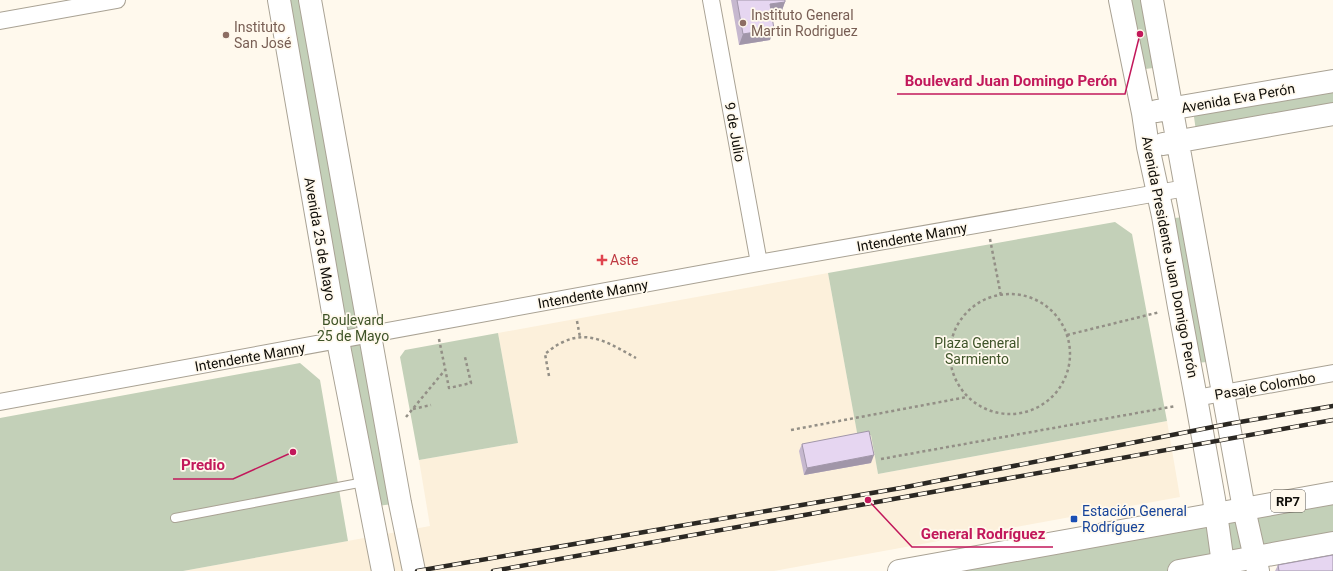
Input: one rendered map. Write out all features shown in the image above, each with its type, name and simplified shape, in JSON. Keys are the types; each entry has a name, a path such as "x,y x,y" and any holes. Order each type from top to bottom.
{"main road":[{"name":"Avenida 25 de Mayo","path":"279,0 338,341 383,571"},
{"path":"310,0 400,503 414,571"},
{"name":"Avenida Presidente Juan Domigo Perón","path":"1120,0 1143,113 1148,147 1163,216 1197,400 1216,514 1223,567"},
{"name":"Avenida Presidente Juan Domigo Perón","path":"1152,0 1244,509 1257,564"},
{"name":"Avenida Eva Perón","path":"1143,113 1172,110 1333,81"},
{"path":"1148,147 1333,114"},
{"name":"RP7","path":"899,571 1333,492"},
{"path":"1179,571 1257,564 1333,543"}],"street":[{"path":"0,21 117,0"},
{"name":"9 de Julio","path":"711,0 759,264"},
{"name":"Intendente Manny","path":"0,402 1157,192 1186,188"},
{"name":"Pasaje Colombo","path":"1197,400 1333,373"}],"lane":[{"path":"175,518 365,482"}],"path":[{"path":"987,224 1001,296"},
{"path":"1007,294 1026,296 1044,304 1058,318 1067,335 1070,356 1067,375 1057,392 1041,406 1023,413 1003,414 983,408 967,397 956,381 950,362 951,342 958,324 971,309 988,298 1007,294"},
{"path":"1067,335 1179,307"},
{"path":"577,321 580,337"},
{"path":"435,323 449,388 471,383 465,357"},
{"path":"549,376 545,354 563,342 580,337 596,338 636,358"},
{"path":"388,435 413,409 445,369"},
{"path":"791,430 967,397"},
{"path":"881,459 1197,400"},
{"path":"413,409 431,405"}],"shaded area":[{"path":"828,273 858,437 871,435 878,474 1167,421 1180,497 774,571 183,571 430,526 419,460 518,443 498,333"}],"green space":[{"name":"Boulevard 25 de Mayo","path":"279,0 310,0 400,503 370,507"},
{"path":"1125,0 1142,0 1153,68 1138,70"},
{"path":"1333,86 1333,106 1196,131 1193,110"},
{"path":"1183,217 1208,362 1193,363 1167,219"},
{"name":"Plaza General Sarmiento","path":"1115,222 1132,234 1167,421 878,474 871,435 858,438 828,273"},
{"path":"498,333 518,443 419,460 400,357 405,350"},
{"path":"300,363 320,380 348,541 183,571 0,571 0,418"},
{"path":"1333,493 1333,543 1179,571 899,571"}],"building":[{"path":"737,0 785,0 785,2 770,4 774,29 743,34"},
{"path":"869,431 874,455 807,468 802,444"},
{"path":"1333,555 1333,571 1279,571 1278,565"}],"railway":[{"path":"417,571 901,488 1228,424 1333,406"},
{"path":"493,571 1333,420"}],"place":[{"name":"Instituto General Martin Rodriguez","path":"743,23"},
{"name":"Boulevard Juan Domingo Perón","path":"1140,34"},
{"name":"Instituto San José","path":"226,35"},
{"name":"Aste","path":"602,260"},
{"name":"Predio","path":"293,452"},
{"name":"General Rodríguez","path":"868,500"},
{"name":"Estación General Rodríguez","path":"1074,519"}]}
